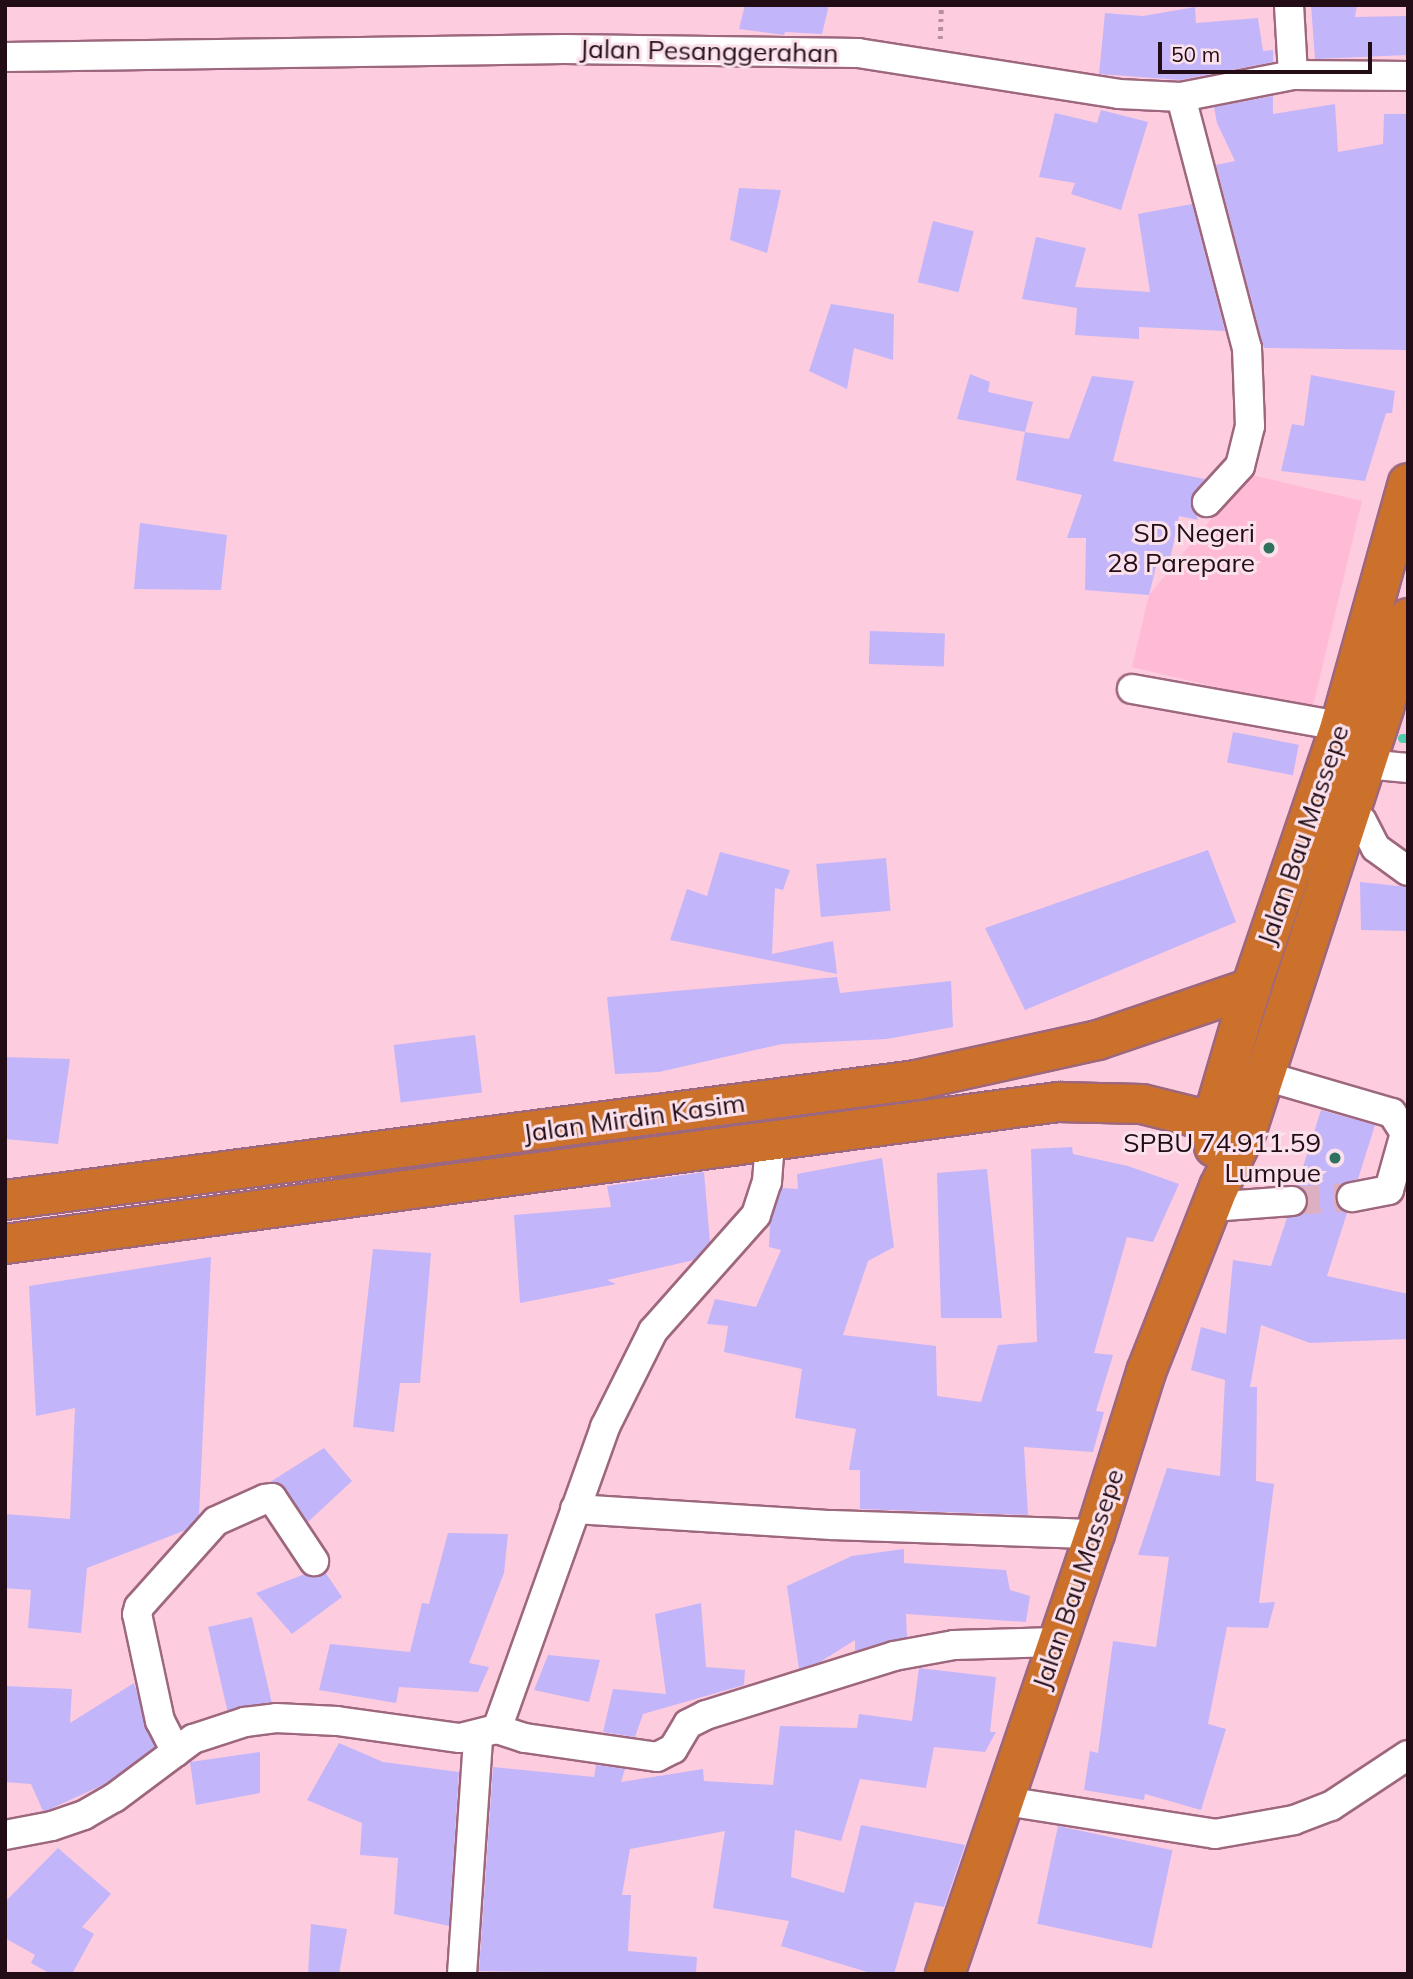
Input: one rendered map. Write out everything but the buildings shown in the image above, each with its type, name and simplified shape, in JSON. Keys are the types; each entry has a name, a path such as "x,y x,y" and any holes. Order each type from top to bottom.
{"highway":[{"name":"Jalan Bau Massepe","path":"945,1974 1095,1534 1146,1372 1215,1197 1251,988 1340,726 1408,483"},
{"name":"Jalan Bau Massepe","path":"1229,1127 1265,1076 1350,813 1408,618"},
{"name":"Jalan Mirdin Kasim","path":"5,1200 230,1173 916,1080 1098,1040 1251,988"},
{"name":"Jalan Mirdin Kasim","path":"5,1244 234,1210 1058,1102 1142,1104 1229,1127"},
{"path":"230,1173 234,1210"}],"street":[{"path":"1289,5 1293,75"},
{"name":"Jalan Pesanggerahan","path":"5,57 726,49 858,53 939,63 1119,94 1181,97 1293,75 1408,76"},
{"path":"1181,97 1247,348 1250,426 1240,466 1207,502"},
{"path":"1132,689 1340,726"},
{"path":"1365,764 1408,768"},
{"path":"1350,813 1362,821 1376,848 1408,871"},
{"path":"1265,1076 1392,1113 1405,1133 1389,1190 1352,1197"},
{"path":"462,1974 487,1733 605,1427 653,1331 756,1215 767,1182 770,1141"},
{"path":"1215,1197 1292,1201"},
{"path":"176,1752 160,1721 137,1614 139,1607 216,1521 222,1521 265,1499 272,1498 314,1562"},
{"path":"575,1509 832,1525 1095,1534"},
{"path":"9,1843 84,1815 114,1798 176,1752 216,1728 276,1718 337,1721 438,1737 487,1733 657,1757 673,1749 688,1724 706,1715 894,1656 954,1645 1056,1642"},
{"path":"1005,1801 1215,1834 1294,1820 1331,1806 1408,1755"}],"path":[{"path":"939,63 941,5"}],"shaded area":[{"name":"SD Negeri 28 Parepare","path":"1248,474 1362,501 1312,710 1132,667 1149,595"}],"waterway":[{"path":"1402,738 1408,738"}],"tunnel":[{"path":"1292,1201 1352,1197"}],"place":[{"name":"SD Negeri 28 Parepare","path":"1269,548"},
{"name":"SPBU 74.911.59 Lumpue","path":"1335,1158"}]}
